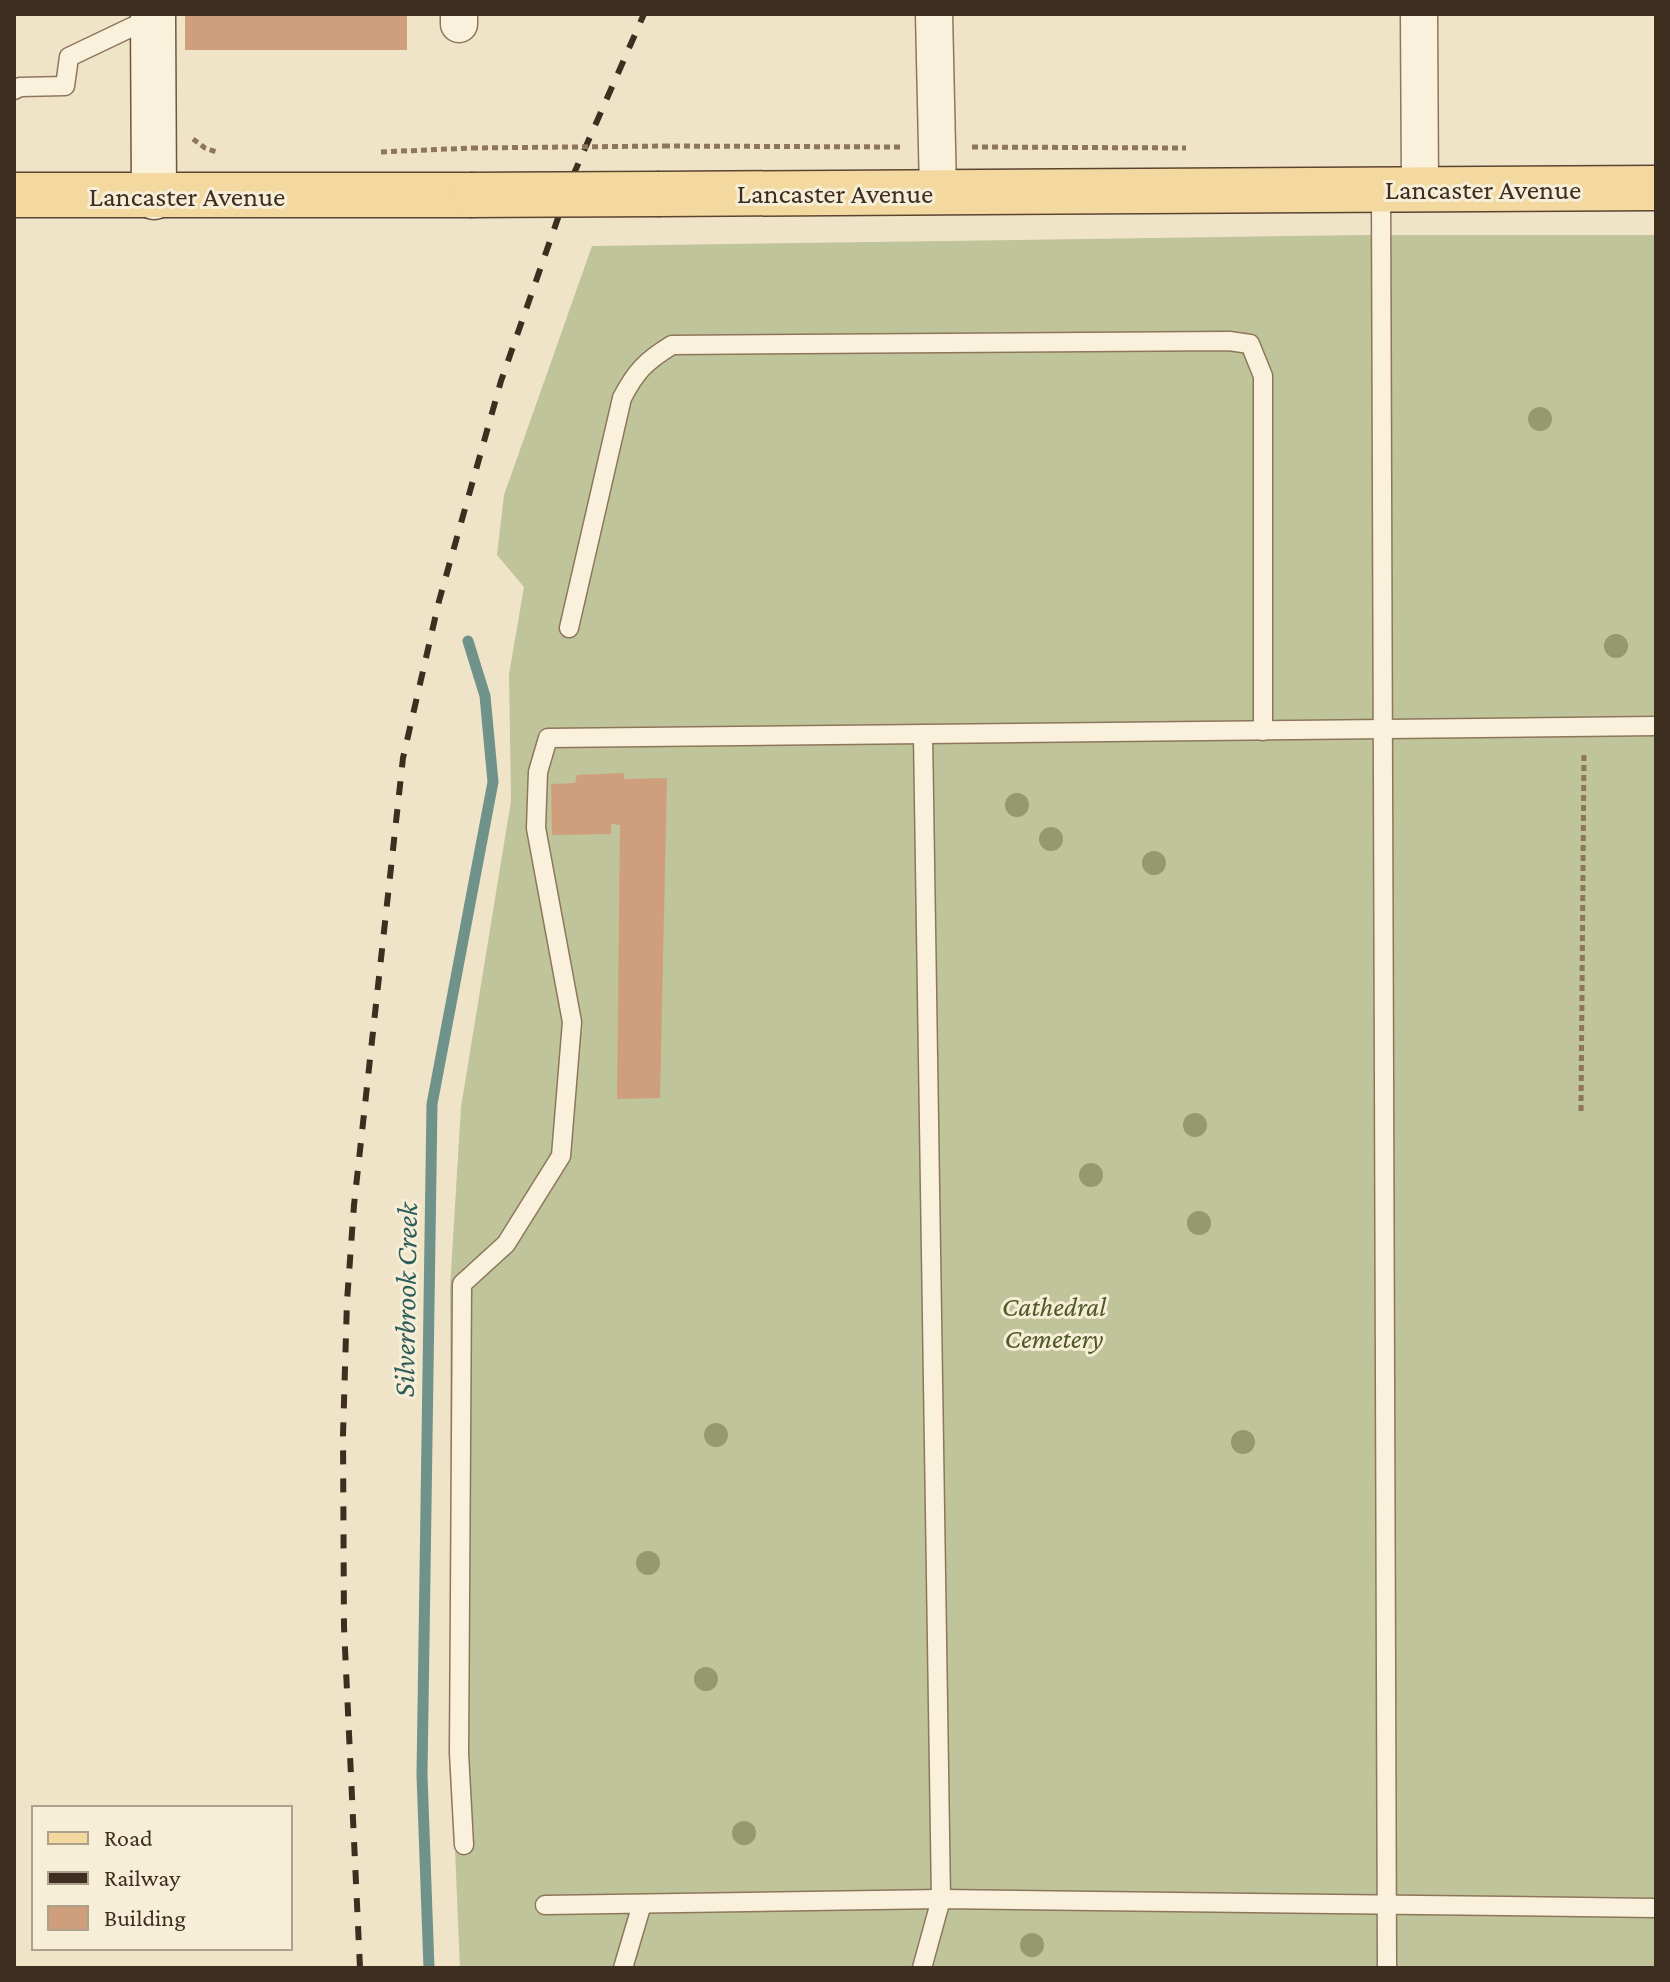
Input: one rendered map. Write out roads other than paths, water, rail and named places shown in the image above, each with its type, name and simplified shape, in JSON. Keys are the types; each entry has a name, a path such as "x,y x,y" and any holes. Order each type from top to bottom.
{"main road":[{"name":"Lancaster Avenue","path":"14,195 154,197 1656,188"}],"street":[{"path":"934,14 938,192"},
{"path":"1400,189 1419,14"},
{"path":"153,16 154,197"}],"lane":[{"path":"14,90 65,86 69,57 153,16"},
{"path":"1387,1968 1384,730 1400,189"},
{"path":"569,628 622,398 636,372 672,345 1229,341 1250,344 1263,376 1263,731"},
{"path":"464,1845 459,1753 462,1284 506,1244 561,1156 572,1022 536,828 538,772 548,738 1656,726"},
{"path":"922,1968 941,1899 923,734"},
{"path":"545,1905 941,1899 1656,1908"},
{"path":"623,1968 642,1904"}],"waterway":[{"name":"Silverbrook Creek","path":"429,1968 422,1775 432,1104 493,782 485,696 468,641"}],"railway":[{"path":"360,1968 344,1627 343,1435 347,1301 354,1205 403,758 439,601 501,381 572,178 644,14"}],"park label":[{"name":"Cathedral Cemetery","path":"1054,1322"}]}
